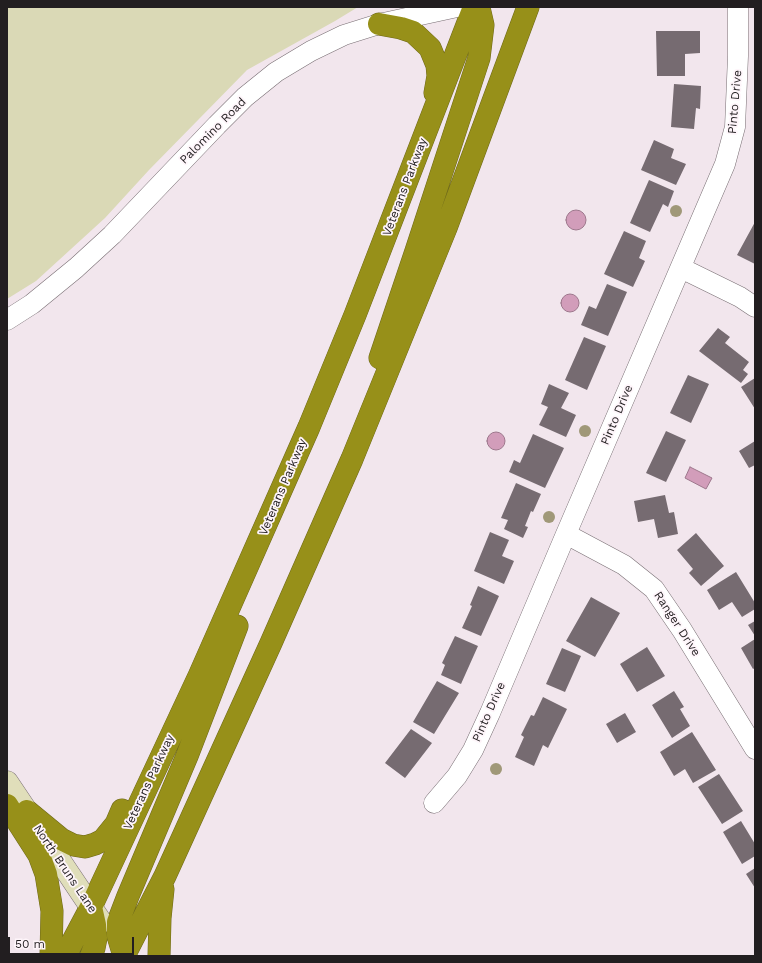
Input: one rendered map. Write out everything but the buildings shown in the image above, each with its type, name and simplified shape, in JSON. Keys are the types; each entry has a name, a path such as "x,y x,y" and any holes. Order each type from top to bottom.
{"highway":[{"name":"Veterans Parkway","path":"66,956 199,676 258,544 355,315 474,7"},
{"path":"352,460 385,342 479,58 483,25 480,12 477,7"},
{"path":"124,956 165,876 271,644 352,460 443,236 528,7"},
{"path":"379,24 413,32 430,48 437,65 438,76 431,118"},
{"path":"124,956 118,936 118,922 187,756 238,622 258,544"},
{"path":"17,808 61,839 73,845 85,847 103,840 116,824 191,661 240,584"},
{"path":"17,808 39,855 46,874 52,911 51,956"},
{"path":"159,956 160,918 165,876"},
{"path":"90,907 95,925 96,938 91,956"}],"main road":[{"name":"North Bruns Lane","path":"7,782 17,808 124,956"}],"street":[{"name":"Palomino Road","path":"7,320 32,304 76,268 112,235 245,97 276,72 311,51 344,36 379,24 457,7"},
{"name":"Pinto Drive","path":"434,803 457,776 473,750 490,713 725,164 735,127 738,56 738,7"},
{"path":"681,268 740,297 755,307"},
{"name":"Ranger Drive","path":"566,534 624,565 654,589 682,630 755,749"}],"green space":[{"path":"7,7 358,7 247,70 149,170 105,218 36,281 7,299"}],"shaded area":[{"path":"576,210 583,213 586,220 583,227 576,230 569,227 566,220 569,213"},
{"path":"570,294 576,297 579,303 576,309 570,312 564,309 561,303 564,297"},
{"path":"496,432 502,435 505,441 502,447 496,450 490,447 487,441 490,435"},
{"path":"690,467 712,478 706,489 685,478"}]}
